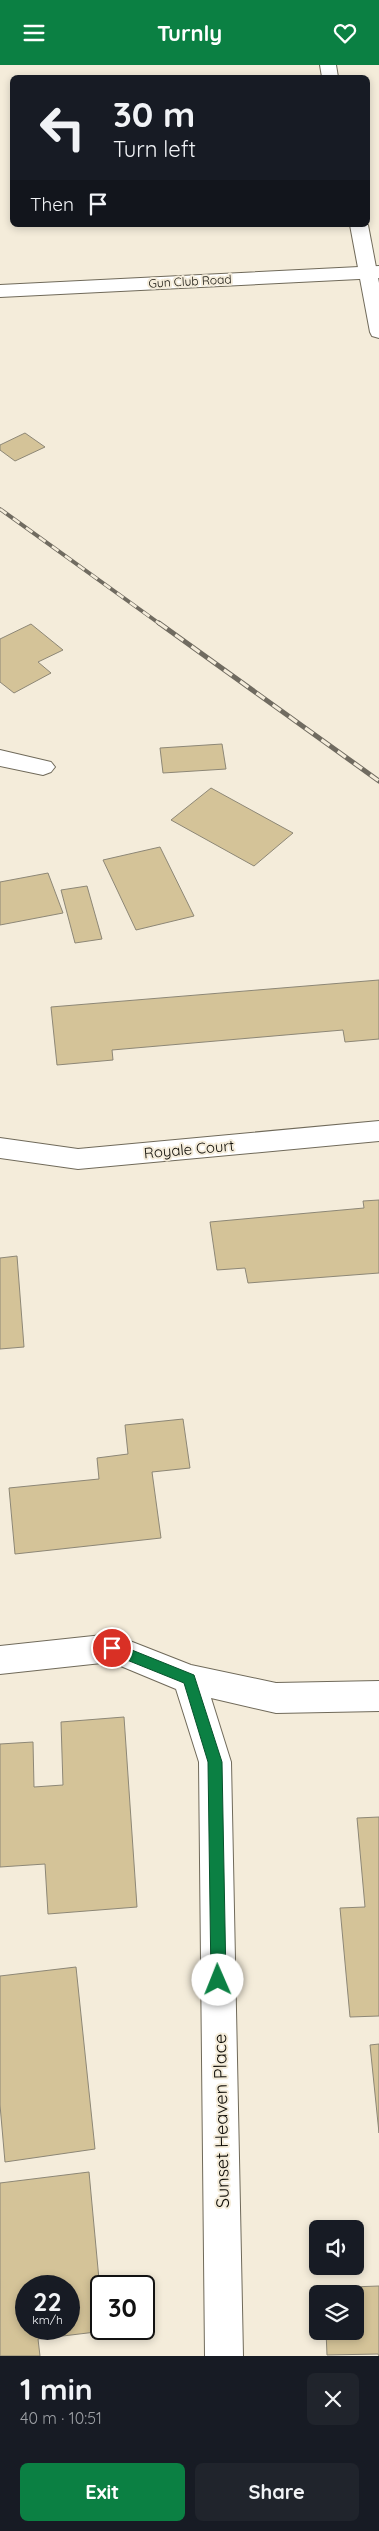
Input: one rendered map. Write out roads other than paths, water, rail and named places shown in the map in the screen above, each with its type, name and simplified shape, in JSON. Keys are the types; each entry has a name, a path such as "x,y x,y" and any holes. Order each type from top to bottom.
{"street":[{"path":"360,227 373,272 379,332"},
{"name":"Gun Club Road","path":"0,291 373,272"},
{"path":"0,758 43,767"},
{"name":"Royale Court","path":"0,1148 78,1159 379,1131"},
{"path":"0,1660 112,1648 189,1679 276,1698 379,1696"},
{"name":"Sunset Heaven Place","path":"189,1679 215,1762 224,2356"}],"railway":[{"path":"0,509 160,624"},
{"path":"159,623 379,781"}]}
